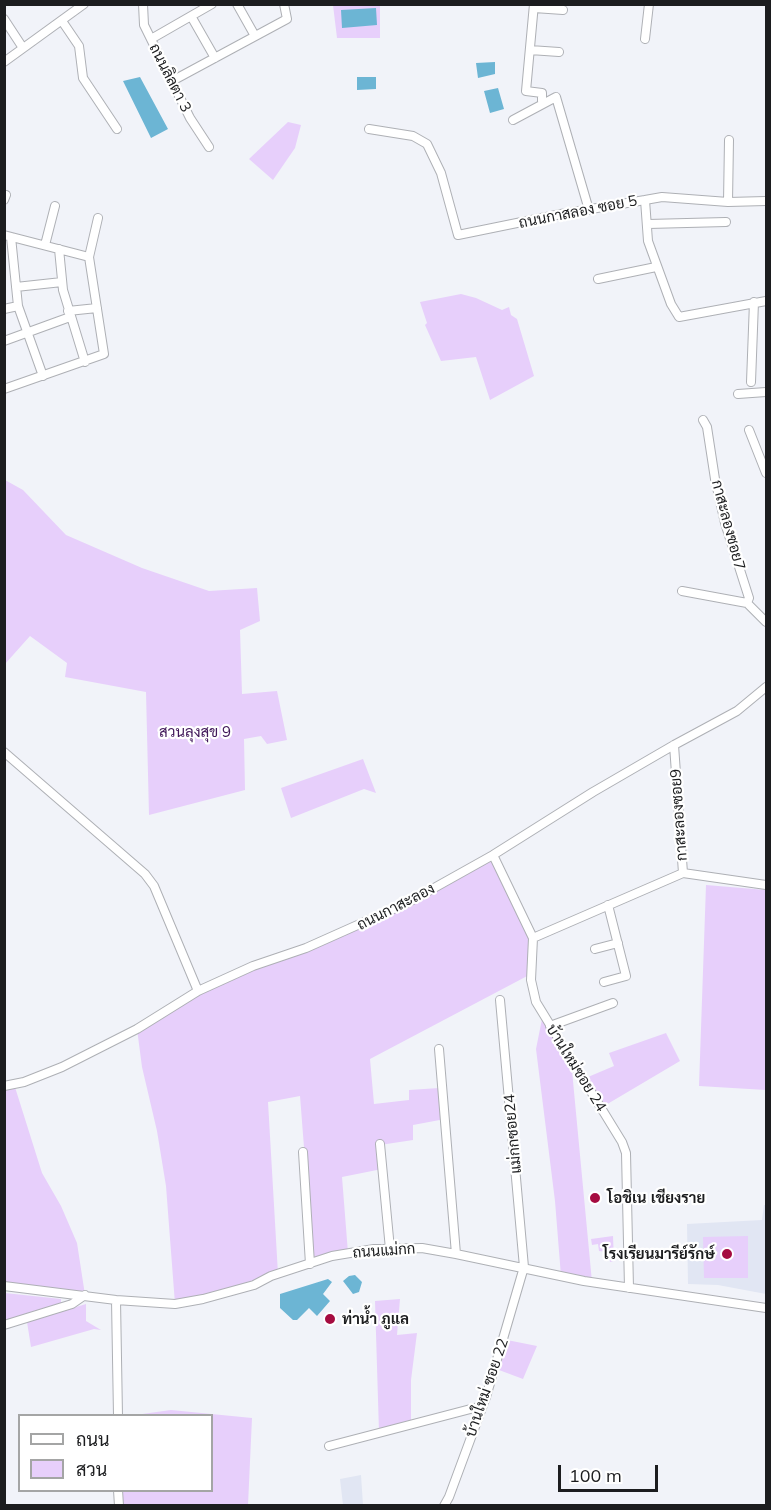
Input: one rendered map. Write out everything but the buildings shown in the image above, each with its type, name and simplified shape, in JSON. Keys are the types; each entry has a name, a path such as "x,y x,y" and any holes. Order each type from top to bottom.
{"street":[{"path":"4,62 84,4"},
{"name":"ถนนลิลตา 3","path":"143,4 144,25 190,118 209,147"},
{"path":"151,39 212,4"},
{"path":"237,4 255,36"},
{"path":"172,81 287,19 284,4"},
{"path":"645,39 649,4"},
{"path":"542,101 542,93 526,91 534,7 563,10"},
{"path":"191,16 215,58"},
{"path":"4,20 24,48"},
{"path":"62,21 79,46 83,78 117,129"},
{"path":"530,50 559,52"},
{"path":"513,120 556,97 589,210"},
{"name":"ถนนกาสลอง ซอย 5","path":"369,129 413,136 427,144 441,173 458,235 645,200 648,241 671,304 679,317 766,301"},
{"path":"728,202 729,140"},
{"path":"645,200 662,197 728,202 766,201"},
{"path":"45,245 55,206"},
{"path":"4,389 104,354 89,257 98,218"},
{"path":"648,224 726,222"},
{"path":"43,376 18,306 8,236 89,257"},
{"path":"59,249 62,282 69,314 85,362"},
{"path":"598,279 656,267"},
{"path":"4,272 14,271"},
{"path":"16,287 62,282"},
{"path":"751,382 754,302"},
{"path":"4,309 18,306"},
{"path":"4,341 69,314 97,308"},
{"path":"738,394 766,392"},
{"name":"กาสะลองซอย7","path":"703,420 725,523 749,598 747,603"},
{"path":"749,430 766,473"},
{"path":"682,591 747,603 766,622"},
{"name":"ถนนกาสะลอง","path":"4,1086 39,1076 82,1058 137,1029 198,991 253,966 306,948 361,925 409,902 493,855 674,745 737,711 766,687"},
{"name":"กาสะลองซอย9","path":"674,745 683,873 766,885"},
{"path":"4,752 145,874 154,886 198,991"},
{"name":"บ้านใหม่ซอย 24","path":"493,855 533,938 531,980 536,1002 622,1142 626,1153 629,1288"},
{"path":"533,938 683,873"},
{"path":"604,982 626,976 608,905"},
{"path":"595,949 618,943"},
{"name":"แม่กกซอย24","path":"500,1000 524,1267"},
{"path":"550,1026 613,1003"},
{"path":"439,1049 456,1254"},
{"path":"380,1144 390,1249"},
{"path":"303,1152 309,1264"},
{"name":"ถนนแม่กก","path":"4,1286 116,1300 176,1304 254,1285 271,1276 332,1256 374,1249 422,1248 584,1281 766,1308"},
{"name":"บ้านใหม่ ซอย 22","path":"444,1506 499,1358 524,1267"},
{"path":"4,1325 72,1304 85,1295"},
{"path":"116,1300 117,1414"},
{"path":"329,1446 482,1406"}],"shaded area":[{"name":"โรงเรียนมารีย์รักษ์","path":"764,1205 766,1205 766,1294 718,1285 688,1284 687,1224 762,1220"},
{"path":"361,1475 363,1505 343,1505 340,1479"}],"green space":[{"path":"333,5 380,5 380,38 337,38"},
{"path":"288,122 301,125 295,148 273,180 249,159"},
{"path":"461,294 502,310 509,307 511,315 517,319 534,376 490,400 476,357 441,361 425,325 427,323 420,302"},
{"name":"สวนลุงสุข 9","path":"5,480 23,490 66,535 142,568 209,591 257,588 260,621 240,630 242,694 277,691 287,740 267,744 261,736 244,739 245,790 149,815 146,692 65,677 67,663 30,636 5,664"},
{"path":"363,759 376,793 364,789 291,818 281,788"},
{"path":"493,855 533,938 531,974 370,1059 374,1104 409,1100 409,1090 439,1088 445,1119 413,1125 413,1140 380,1145 382,1169 342,1177 348,1253 313,1262 300,1096 268,1102 278,1274 175,1304 166,1186 157,1131 142,1067 137,1029 198,991 299,951"},
{"path":"706,885 766,890 766,1090 699,1086"},
{"path":"543,1014 571,1060 592,1282 561,1276 555,1201 536,1049"},
{"path":"666,1033 680,1061 604,1106 588,1077 614,1066 609,1053"},
{"path":"14,1084 42,1173 61,1206 77,1243 85,1295 5,1286 4,1086"},
{"path":"613,1236 614,1261 610,1262 609,1252 599,1251 598,1244 592,1245 591,1239"},
{"path":"748,1236 748,1278 704,1278 703,1237"},
{"path":"5,1293 61,1299 61,1304 5,1322"},
{"path":"400,1299 397,1335 417,1333 411,1380 411,1423 379,1432 375,1301"},
{"path":"86,1304 86,1321 101,1330 94,1329 31,1347 27,1322"},
{"path":"507,1340 537,1346 523,1379 499,1370"},
{"path":"171,1410 212,1414 142,1414"},
{"path":"213,1414 252,1418 248,1505 122,1505 121,1492 213,1492"}],"water":[{"path":"376,8 377,25 342,28 341,10"},
{"path":"495,62 495,74 478,78 476,63"},
{"path":"140,77 168,129 151,138 123,81"},
{"path":"357,77 376,77 376,89 357,90"},
{"path":"498,88 504,109 490,113 484,91"},
{"path":"355,1275 362,1282 359,1292 353,1294 343,1281"},
{"path":"328,1279 332,1282 323,1294 330,1301 317,1316 309,1308 297,1320 293,1320 280,1308 280,1294"}],"place":[{"name":"โอชิเน เชียงราย","path":"595,1198"},
{"name":"โรงเรียนมารีย์รักษ์","path":"727,1254"},
{"name":"ท่าน้ำ ภูแล","path":"330,1319"}]}
